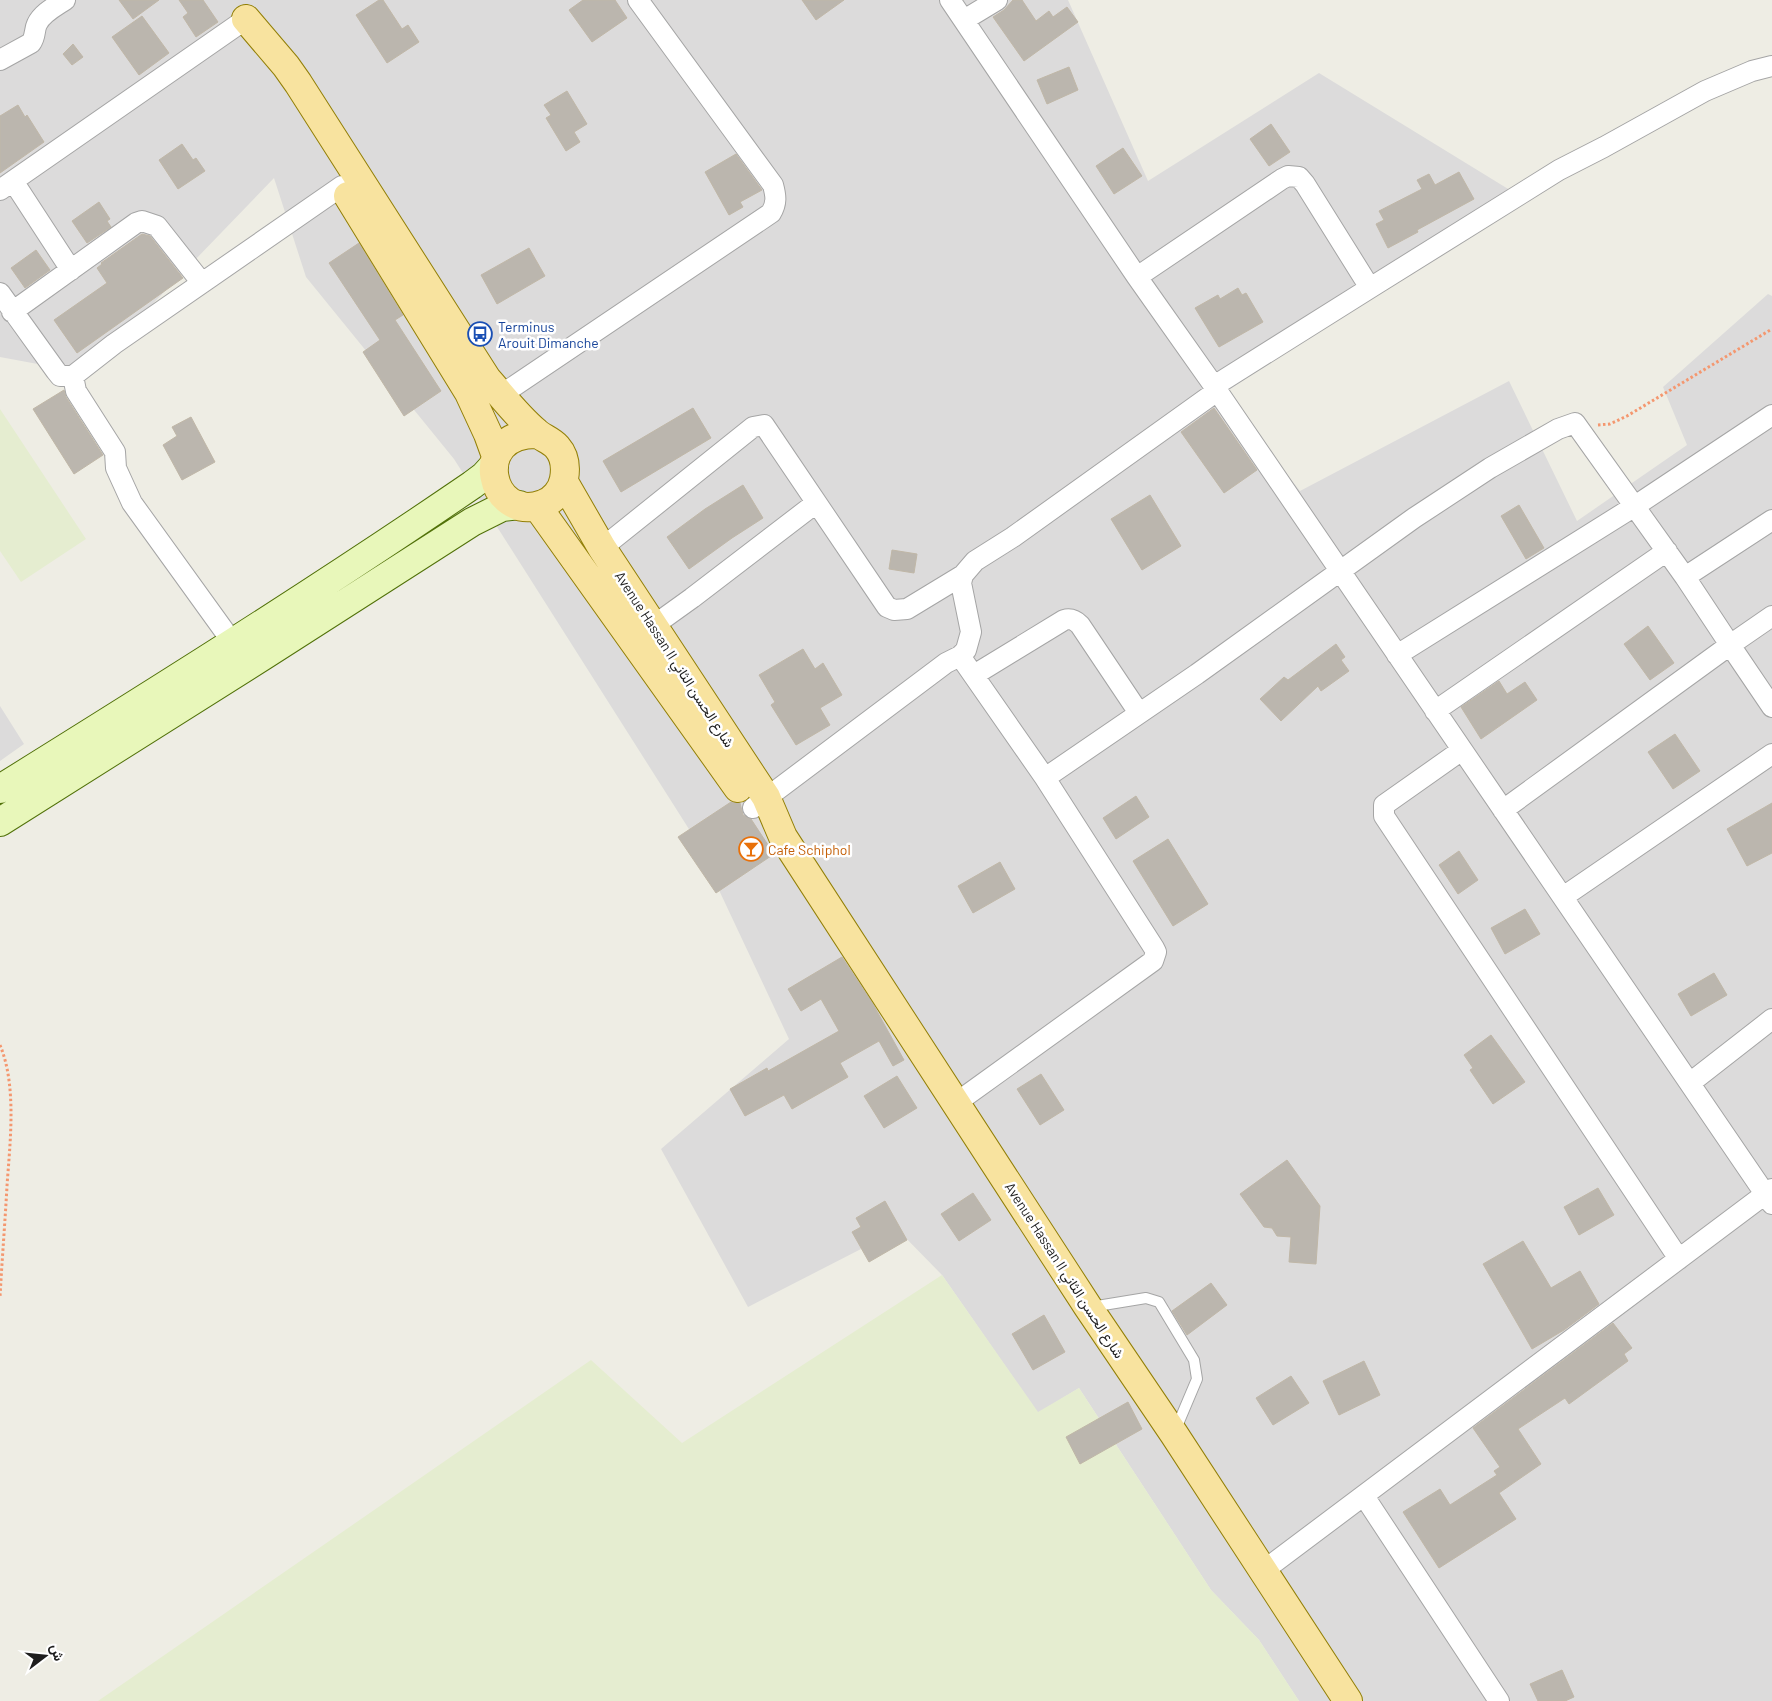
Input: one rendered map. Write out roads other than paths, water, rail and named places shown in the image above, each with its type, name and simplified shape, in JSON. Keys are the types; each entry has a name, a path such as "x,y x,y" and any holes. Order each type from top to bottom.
{"main road":[{"path":"240,10 298,83 474,360 517,415 538,434 549,439 558,448 564,458 566,470 564,482 558,493 549,502 528,506 510,501 499,490 494,475 495,461 488,434 469,393 279,83 240,10"},
{"path":"495,461 503,446 513,438 525,434 538,434"},
{"name":"Avenue Hassan II شارع الحسن الثاني","path":"564,482 602,548 653,626 759,803"},
{"name":"Avenue Hassan II شارع الحسن الثاني","path":"528,506 759,803 783,837 1088,1307 1174,1434 1348,1701"}],"street":[{"path":"0,60 31,43 39,20 65,0"},
{"path":"501,395 771,213 775,205 776,196 772,186 638,0"},
{"path":"950,0 1137,277 1216,389 1690,1083 1770,1196 1679,1260 1263,1571"},
{"path":"964,20 997,0"},
{"path":"71,270 6,186 240,10"},
{"path":"602,548 753,427 764,425 887,607 894,610 907,609 963,574 975,561 1013,537 1216,389 1370,288 1559,170 1705,91 1752,71 1772,66"},
{"path":"1137,277 1282,179 1294,176 1299,177 1304,184 1370,288"},
{"path":"0,293 60,376 73,376 114,344 342,186"},
{"path":"12,312 136,223 142,221 151,222 157,226 202,283"},
{"path":"73,376 76,391 115,452 116,468 132,503 233,643"},
{"path":"1397,654 1635,506 1772,415"},
{"path":"1046,778 1341,572 1414,518 1490,468 1558,429 1575,423 1667,551 1772,707"},
{"path":"0,789 233,643 465,490 484,476 495,461"},
{"path":"653,626 816,503"},
{"path":"0,822 472,522 502,507 528,506"},
{"path":"1685,577 1772,520"},
{"path":"1435,711 1667,551"},
{"path":"759,803 966,650 971,632 961,583 963,574"},
{"path":"1503,810 1772,616"},
{"path":"974,675 1064,620 1070,619 1080,625 1139,713"},
{"path":"956,1103 1153,961 1155,957 1154,948 1046,778 960,656"},
{"path":"1462,750 1384,805 1384,816 1679,1260"},
{"path":"1563,897 1772,754"},
{"path":"1690,1083 1772,1019"},
{"path":"1364,1496 1499,1701"}],"lane":[{"path":"1088,1307 1146,1298 1159,1302 1194,1360 1196,1367 1197,1378 1174,1434"}],"place":[{"name":"Terminus Arouit Dimanche","path":"480,334"},
{"name":"Cafe Schiphol","path":"751,849"}]}
